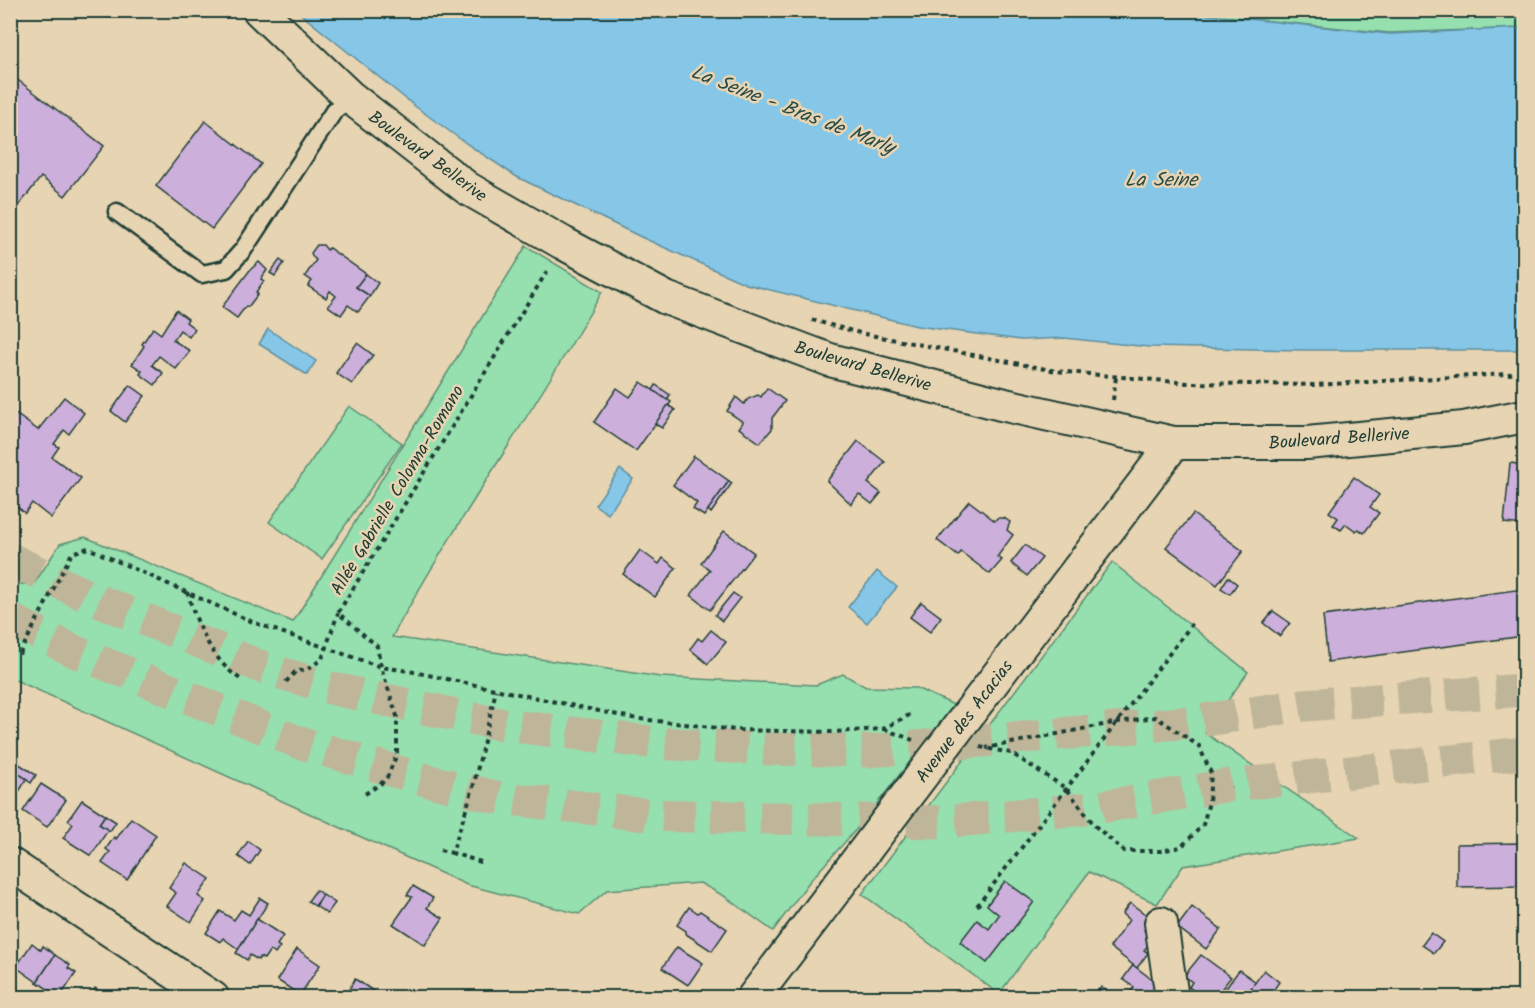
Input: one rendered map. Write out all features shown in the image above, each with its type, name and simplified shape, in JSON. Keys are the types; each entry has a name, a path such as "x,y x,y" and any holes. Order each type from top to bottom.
{"street":[{"name":"Boulevard Bellerive","path":"259,10 350,97 467,188 666,298 830,360 1005,405 1174,443 1307,443 1464,428 1524,416"},
{"name":"Avenue des Acacias","path":"753,998 1174,443"},
{"path":"10,864 213,998"},
{"path":"1161,923 1172,998"}],"lane":[{"path":"117,212 202,274 226,269 243,250 334,111 350,97"}],"path":[{"name":"Allée Gabrielle Colonna-Romano","path":"365,794 386,780 397,754 397,717 381,667 377,646 338,613 563,243"},
{"name":"Boulevard Bellerive","path":"805,318 860,333 1056,371 1188,383 1314,385 1524,373"},
{"path":"10,652 20,653 72,553 88,548 255,623 381,667 632,718 736,730 832,732 883,729 913,713"},
{"path":"187,592 194,615 216,657 242,680"},
{"path":"286,682 295,672 308,669 322,659 338,613"},
{"path":"977,906 1192,624"},
{"path":"452,854 473,788 496,690"},
{"path":"946,745 986,748 1011,753 1067,789 1095,826 1124,851 1160,851 1181,847 1203,825 1209,802 1211,773 1200,746 1156,717 1118,722 986,748"},
{"path":"440,850 481,862"}],"green space":[{"path":"1524,10 1524,28 1389,33 1170,11"},
{"path":"526,246 602,292 392,637 661,677 816,685 843,674 866,687 916,688 954,705 861,824 809,882 773,931 724,896 700,883 607,890 579,914 467,885 11,678 11,584 34,584 60,544 85,537 293,622"},
{"path":"349,406 402,443 322,559 269,522"},
{"path":"1112,562 1248,672 1205,733 1359,838 1183,866 1157,904 1089,872 999,994 862,894"}],"water":[{"name":"La Seine","path":"1165,10 1390,34 1524,28 1524,350 1149,347 1064,338 1021,340 917,326 746,284 641,237 517,177 416,107 297,11"},
{"path":"268,329 316,361 307,375 259,344"},
{"path":"620,469 633,479 608,514 595,505"},
{"path":"877,571 897,587 867,623 848,607"}],"building":[{"path":"10,74 104,146 65,196 41,177 10,217"},
{"path":"205,121 261,164 212,229 156,186"},
{"path":"317,245 323,245 327,250 329,248 366,274 356,287 370,296 358,312 348,305 341,315 328,306 336,296 330,291 326,298 308,286 312,281 305,276 316,260 311,253"},
{"path":"280,260 284,263 275,276 270,273"},
{"path":"259,262 267,270 261,279 264,281 256,292 258,294 237,318 222,307 250,270"},
{"path":"366,274 378,283 370,296 356,287"},
{"path":"176,310 188,319 186,322 195,329 189,337 180,330 173,340 190,351 176,369 159,356 152,365 163,373 155,385 140,374 142,371 132,364 153,328 161,334"},
{"path":"357,343 373,355 352,384 336,373"},
{"path":"641,382 671,402 636,451 594,422 617,388 630,397"},
{"path":"130,385 145,396 125,422 111,411"},
{"path":"656,385 670,395 667,400 653,390"},
{"path":"767,388 785,401 772,418 772,429 760,443 739,428 743,422 727,411 736,397 744,404 748,399 758,395 761,397"},
{"path":"64,397 84,413 69,434 64,430 54,444 59,447 52,457 81,478 51,518 32,503 25,513 10,501 10,410 38,430"},
{"path":"668,405 675,410 662,428 655,424"},
{"path":"858,441 885,462 868,483 881,493 872,504 859,494 851,504 827,481"},
{"path":"694,456 729,481 704,516 693,509 697,503 673,485"},
{"path":"1510,463 1524,465 1524,525 1504,523"},
{"path":"1354,477 1379,495 1370,507 1379,513 1364,533 1346,524 1341,530 1333,525 1338,518 1329,512"},
{"path":"729,481 732,483 711,513 708,510"},
{"path":"969,501 995,521 997,518 1004,518 1010,522 1007,530 1013,535 997,557 1002,560 990,574 961,552 958,556 937,540"},
{"path":"1193,514 1243,551 1217,585 1166,547"},
{"path":"724,531 754,553 710,610 691,595 710,570 701,563"},
{"path":"1025,545 1042,558 1027,576 1011,563"},
{"path":"640,550 659,564 663,558 676,568 655,597 623,574"},
{"path":"1228,577 1237,584 1230,594 1221,588"},
{"path":"1523,589 1524,636 1328,662 1323,616"},
{"path":"733,593 740,598 722,621 715,615"},
{"path":"921,602 941,617 930,632 910,617"},
{"path":"1273,611 1290,623 1280,636 1263,623"},
{"path":"711,630 726,642 708,664 690,649 698,638 702,641"},
{"path":"10,758 36,775 31,783 10,768"},
{"path":"10,768 27,779 11,804 10,803"},
{"path":"1219,778 1231,787 1222,798 1210,789"},
{"path":"41,784 66,800 47,827 23,811"},
{"path":"82,800 105,815 99,824 108,830 91,856 63,838 73,824 68,820"},
{"path":"105,815 116,822 110,831 99,824"},
{"path":"131,818 156,835 127,880 102,863 110,852 106,849"},
{"path":"248,841 260,850 250,865 238,856"},
{"path":"1524,843 1524,886 1457,887 1457,844"},
{"path":"186,863 210,879 198,896 205,901 191,922 167,906 176,893 169,888"},
{"path":"1005,881 1034,902 987,963 960,942 977,920 989,929 999,915 987,905"},
{"path":"413,886 433,898 427,908 443,918 425,945 393,924 412,897 407,895"},
{"path":"316,890 323,895 315,906 308,901"},
{"path":"323,895 335,903 327,914 316,906"},
{"path":"260,898 268,903 238,949 223,938 220,942 206,933 220,911 234,920 241,910 249,915"},
{"path":"1130,903 1152,919 1144,930 1154,938 1144,950 1148,953 1137,968 1110,947 1129,920 1122,914"},
{"path":"689,907 698,913 700,911 727,929 712,951 686,934 686,931 677,925"},
{"path":"1192,907 1221,929 1206,949 1177,927"},
{"path":"257,919 283,936 277,945 280,947 275,954 270,950 264,959 260,957 258,960 250,955 247,960 236,953"},
{"path":"1431,933 1443,942 1434,953 1422,945"},
{"path":"32,943 41,950 43,946 55,955 37,982 16,967"},
{"path":"677,947 703,963 688,985 662,968"},
{"path":"297,949 320,965 300,995 277,980"},
{"path":"55,955 70,965 68,968 76,973 60,997 37,982"},
{"path":"1201,955 1231,977 1214,998 1203,998 1189,987 1192,982 1184,976"},
{"path":"1133,965 1158,984 1148,998 1128,996 1134,987 1123,979"},
{"path":"1239,970 1256,982 1244,998 1219,998"},
{"path":"1264,970 1279,982 1268,998 1244,998"},
{"path":"355,979 384,998 344,998"},
{"path":"1101,987 1111,994 1108,998 1093,998"},
{"path":"95,988 107,996 111,991 121,998 89,998"}],"tunnel":[{"path":"10,559 94,599 264,668 338,690 504,725 657,743 870,751 1192,722 1304,705 1524,690"},
{"path":"10,619 76,652 298,742 418,778 495,797 646,815 943,822 1095,808 1224,786 1524,753"}],"water label":[{"name":"La Seine - Bras de Marly","path":"793,109"}]}
